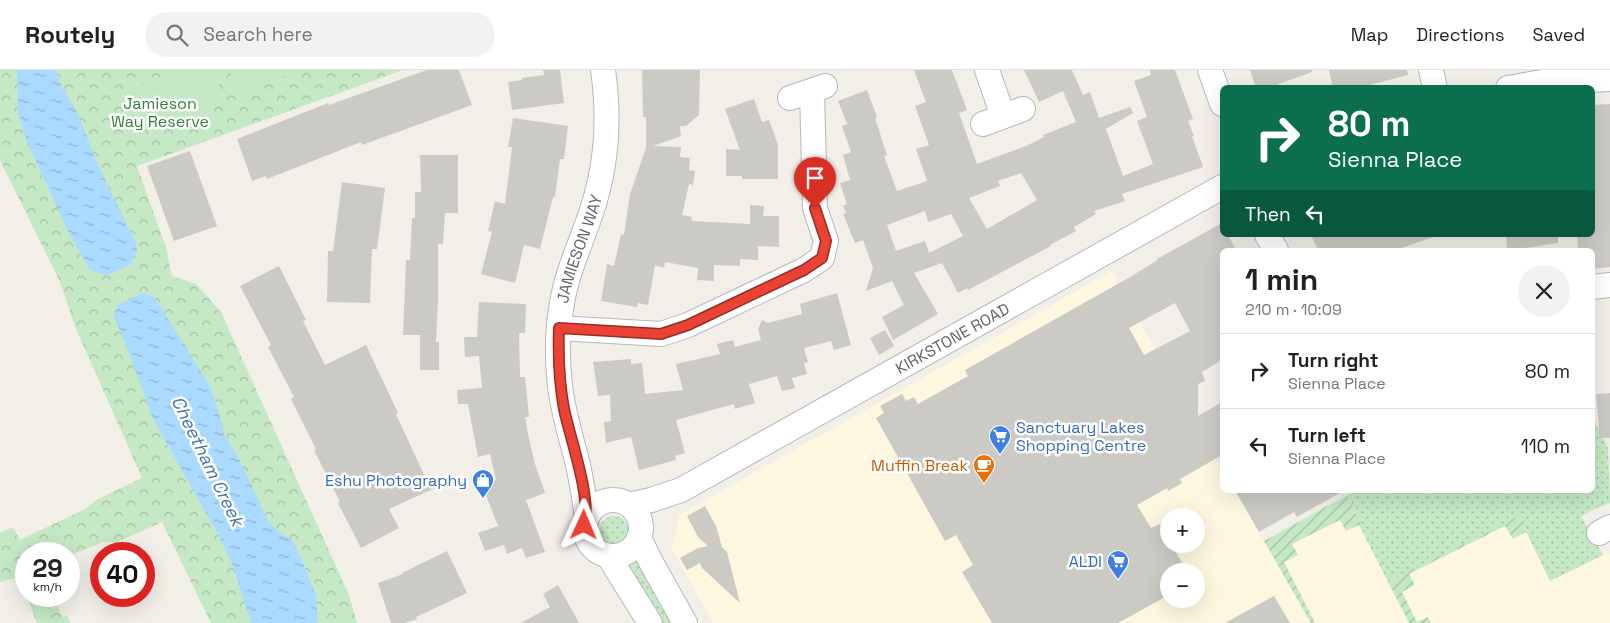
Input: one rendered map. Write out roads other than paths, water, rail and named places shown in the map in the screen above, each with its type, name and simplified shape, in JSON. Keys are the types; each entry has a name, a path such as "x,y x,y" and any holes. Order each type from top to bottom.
{"street":[{"name":"JAMIESON WAY","path":"603,70 607,111 604,159 592,211 569,273 562,302 558,362 560,388 587,517 584,525 588,542 593,549 609,557 650,623"},
{"path":"987,70 1003,116"},
{"path":"1210,70 1220,98"},
{"path":"1431,70 1434,85"},
{"path":"1525,85 1542,82 1610,79"},
{"path":"559,328 661,334 706,317 804,270 822,258 826,241 815,208 809,92"},
{"name":"KIRKSTONE ROAD","path":"620,502 651,500 682,490 1220,188"},
{"path":"1268,237 1275,248"},
{"path":"1595,287 1610,285"},
{"name":"JAMIESON WAY","path":"576,458 591,481 601,492 620,502 639,517 641,525 640,536 652,564 685,623"},
{"name":"KIRKSTONE ROAD","path":"640,536 682,490"},
{"path":"587,517 597,505 620,502"},
{"path":"609,557 628,553 635,547 640,536"}],"water":[{"path":"17,70 55,70 79,116 97,163 136,244 137,250 130,265 107,275 90,270 67,229 28,144 18,113"},
{"name":"Cheetham Creek","path":"143,293 154,297 208,383 218,409 225,436 240,461 268,521 282,535 291,539 301,557 316,596 318,623 251,623 233,566 220,538 153,419 114,316 119,304"}],"place":[{"name":"Sanctuary Lakes Shopping Centre","path":"1000,455"},
{"name":"Muffin Break","path":"984,484"},
{"name":"Eshu Photography","path":"483,499"},
{"name":"ALDI","path":"1118,580"}],"park label":[{"name":"Jamieson Way Reserve","path":"160,112"}]}
